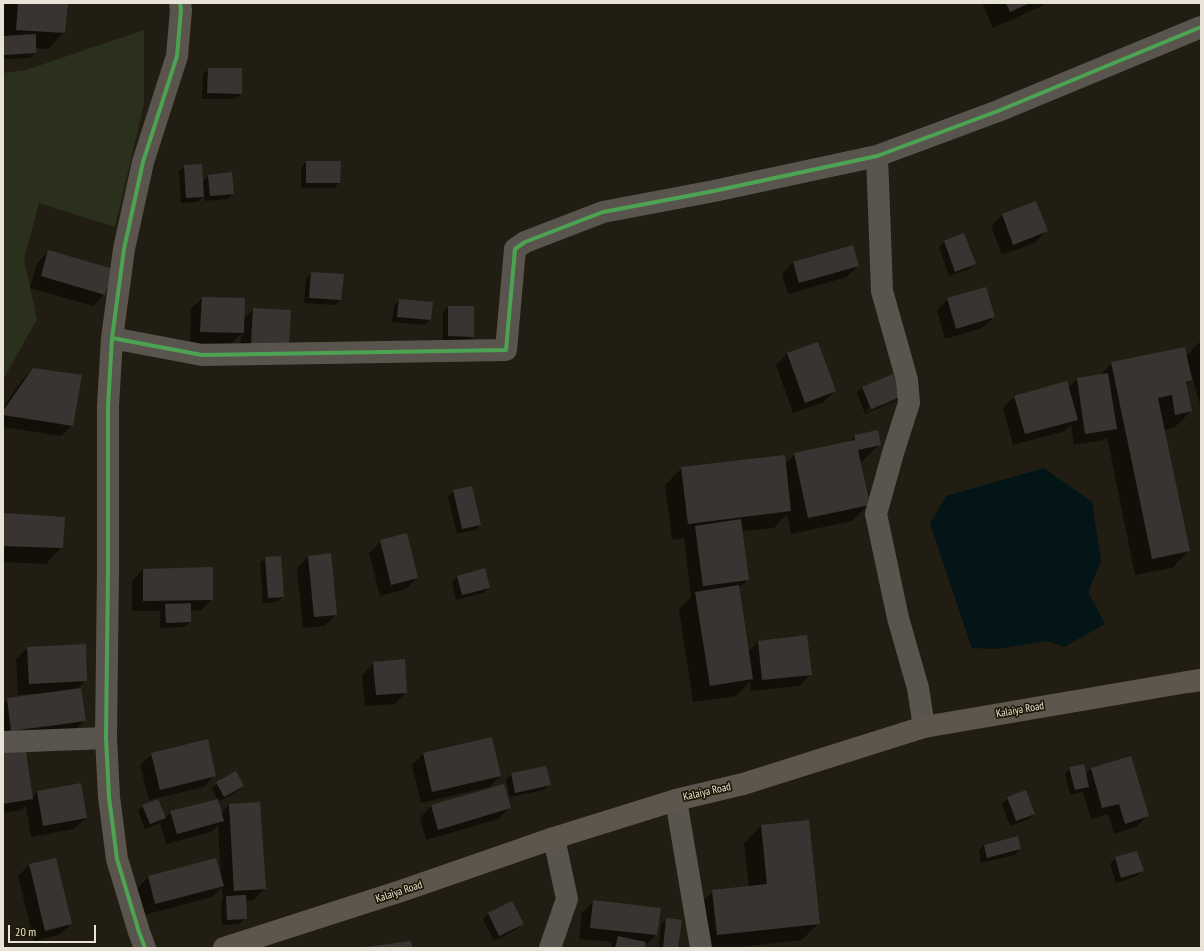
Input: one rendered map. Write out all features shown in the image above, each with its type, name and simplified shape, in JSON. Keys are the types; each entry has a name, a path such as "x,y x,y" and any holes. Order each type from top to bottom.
{"main road":[{"name":"Kalaiya Road","path":"224,948 401,891 554,838 676,800 743,784 924,727 1201,680"}],"street":[{"path":"145,948 117,859 110,797 106,738 108,406 112,338 124,249 143,162 177,56 181,10 180,3"},
{"path":"112,338 202,355 506,350 515,250 525,242 603,212 714,192 876,156 998,112 1201,27"},
{"path":"876,156 882,291 907,380 909,403 876,514 898,618 918,688 924,727"},
{"path":"3,742 106,738"},
{"path":"676,800 702,948"},
{"path":"550,948 567,899 554,838"}],"green space":[{"path":"144,30 144,104 115,227 39,203 24,259 37,319 3,380 3,73 26,70"}],"shaded area":[{"path":"1044,468 1092,502 1101,561 1088,592 1105,624 1064,647 1046,641 997,649 972,648 930,524 946,496"}],"building":[{"path":"18,3 68,3 65,33 16,30"},
{"path":"1006,3 1030,3 1010,12"},
{"path":"36,34 36,53 3,55 3,36"},
{"path":"208,68 242,68 242,94 207,93"},
{"path":"306,161 341,161 340,183 306,183"},
{"path":"202,164 204,197 186,198 184,165"},
{"path":"232,172 234,194 210,196 208,175"},
{"path":"1036,201 1048,231 1013,245 1002,214"},
{"path":"964,233 976,264 955,272 944,241"},
{"path":"853,245 859,266 799,283 793,262"},
{"path":"48,250 113,269 105,295 41,276"},
{"path":"311,272 344,274 341,300 309,298"},
{"path":"986,287 995,317 956,329 947,298"},
{"path":"202,297 245,298 244,333 200,332"},
{"path":"399,299 433,302 431,320 397,317"},
{"path":"448,306 474,306 474,337 448,336"},
{"path":"253,308 291,310 289,346 251,344"},
{"path":"818,342 836,391 805,403 787,353"},
{"path":"1185,347 1192,380 1186,382 1192,411 1175,415 1172,395 1158,398 1190,551 1152,559 1111,362"},
{"path":"33,368 82,375 73,426 3,415 3,411"},
{"path":"1108,373 1117,429 1085,434 1077,378"},
{"path":"893,374 902,396 871,409 862,387"},
{"path":"1067,381 1078,420 1025,434 1014,396"},
{"path":"878,430 881,445 858,450 870,505 808,518 794,453 855,440 854,435"},
{"path":"785,455 791,511 688,524 681,467"},
{"path":"472,486 481,525 462,529 453,490"},
{"path":"3,513 65,517 63,548 3,546"},
{"path":"741,519 749,580 703,586 695,526"},
{"path":"407,533 418,578 391,585 380,540"},
{"path":"331,553 337,615 314,617 308,556"},
{"path":"281,556 284,597 268,598 265,557"},
{"path":"213,567 213,600 143,601 143,569"},
{"path":"485,568 490,588 462,595 457,576"},
{"path":"739,585 753,679 710,686 695,592"},
{"path":"191,603 191,622 166,623 165,604"},
{"path":"807,635 812,675 762,680 758,641"},
{"path":"86,644 87,681 29,684 27,647"},
{"path":"405,659 407,693 376,695 373,662"},
{"path":"81,688 86,721 11,731 7,698"},
{"path":"492,737 501,776 432,792 423,753"},
{"path":"208,739 216,776 160,790 151,753"},
{"path":"25,745 33,799 3,804 3,748"},
{"path":"1131,756 1149,816 1125,824 1119,804 1102,808 1091,768"},
{"path":"1084,764 1089,787 1075,790 1069,767"},
{"path":"546,766 551,785 515,793 511,773"},
{"path":"236,771 244,786 224,797 216,782"},
{"path":"81,783 87,818 43,826 37,791"},
{"path":"504,784 511,808 438,830 431,805"},
{"path":"1026,790 1035,814 1016,821 1007,797"},
{"path":"158,799 166,818 150,824 142,805"},
{"path":"218,799 224,821 177,834 170,811"},
{"path":"260,802 266,889 234,891 229,804"},
{"path":"809,820 820,924 717,935 712,890 767,884 761,825"},
{"path":"1018,836 1021,849 987,858 984,845"},
{"path":"1137,851 1144,871 1121,878 1115,857"},
{"path":"56,858 72,924 45,931 29,864"},
{"path":"216,858 224,886 155,904 148,876"},
{"path":"246,895 247,919 227,920 226,896"},
{"path":"593,900 661,908 657,935 590,928"},
{"path":"512,901 524,924 499,936 488,913"},
{"path":"666,918 682,920 678,948 663,948"},
{"path":"618,936 646,942 645,948 615,948"},
{"path":"411,941 412,948 366,948 366,947"}],"cycle path":[{"path":"145,948 117,859 109,797 106,738 108,406 112,338 124,249 143,162 177,56 181,10 180,3"},
{"path":"112,338 202,355 506,350 515,249 525,242 603,212 714,191 877,156 998,111 1201,27"}]}
